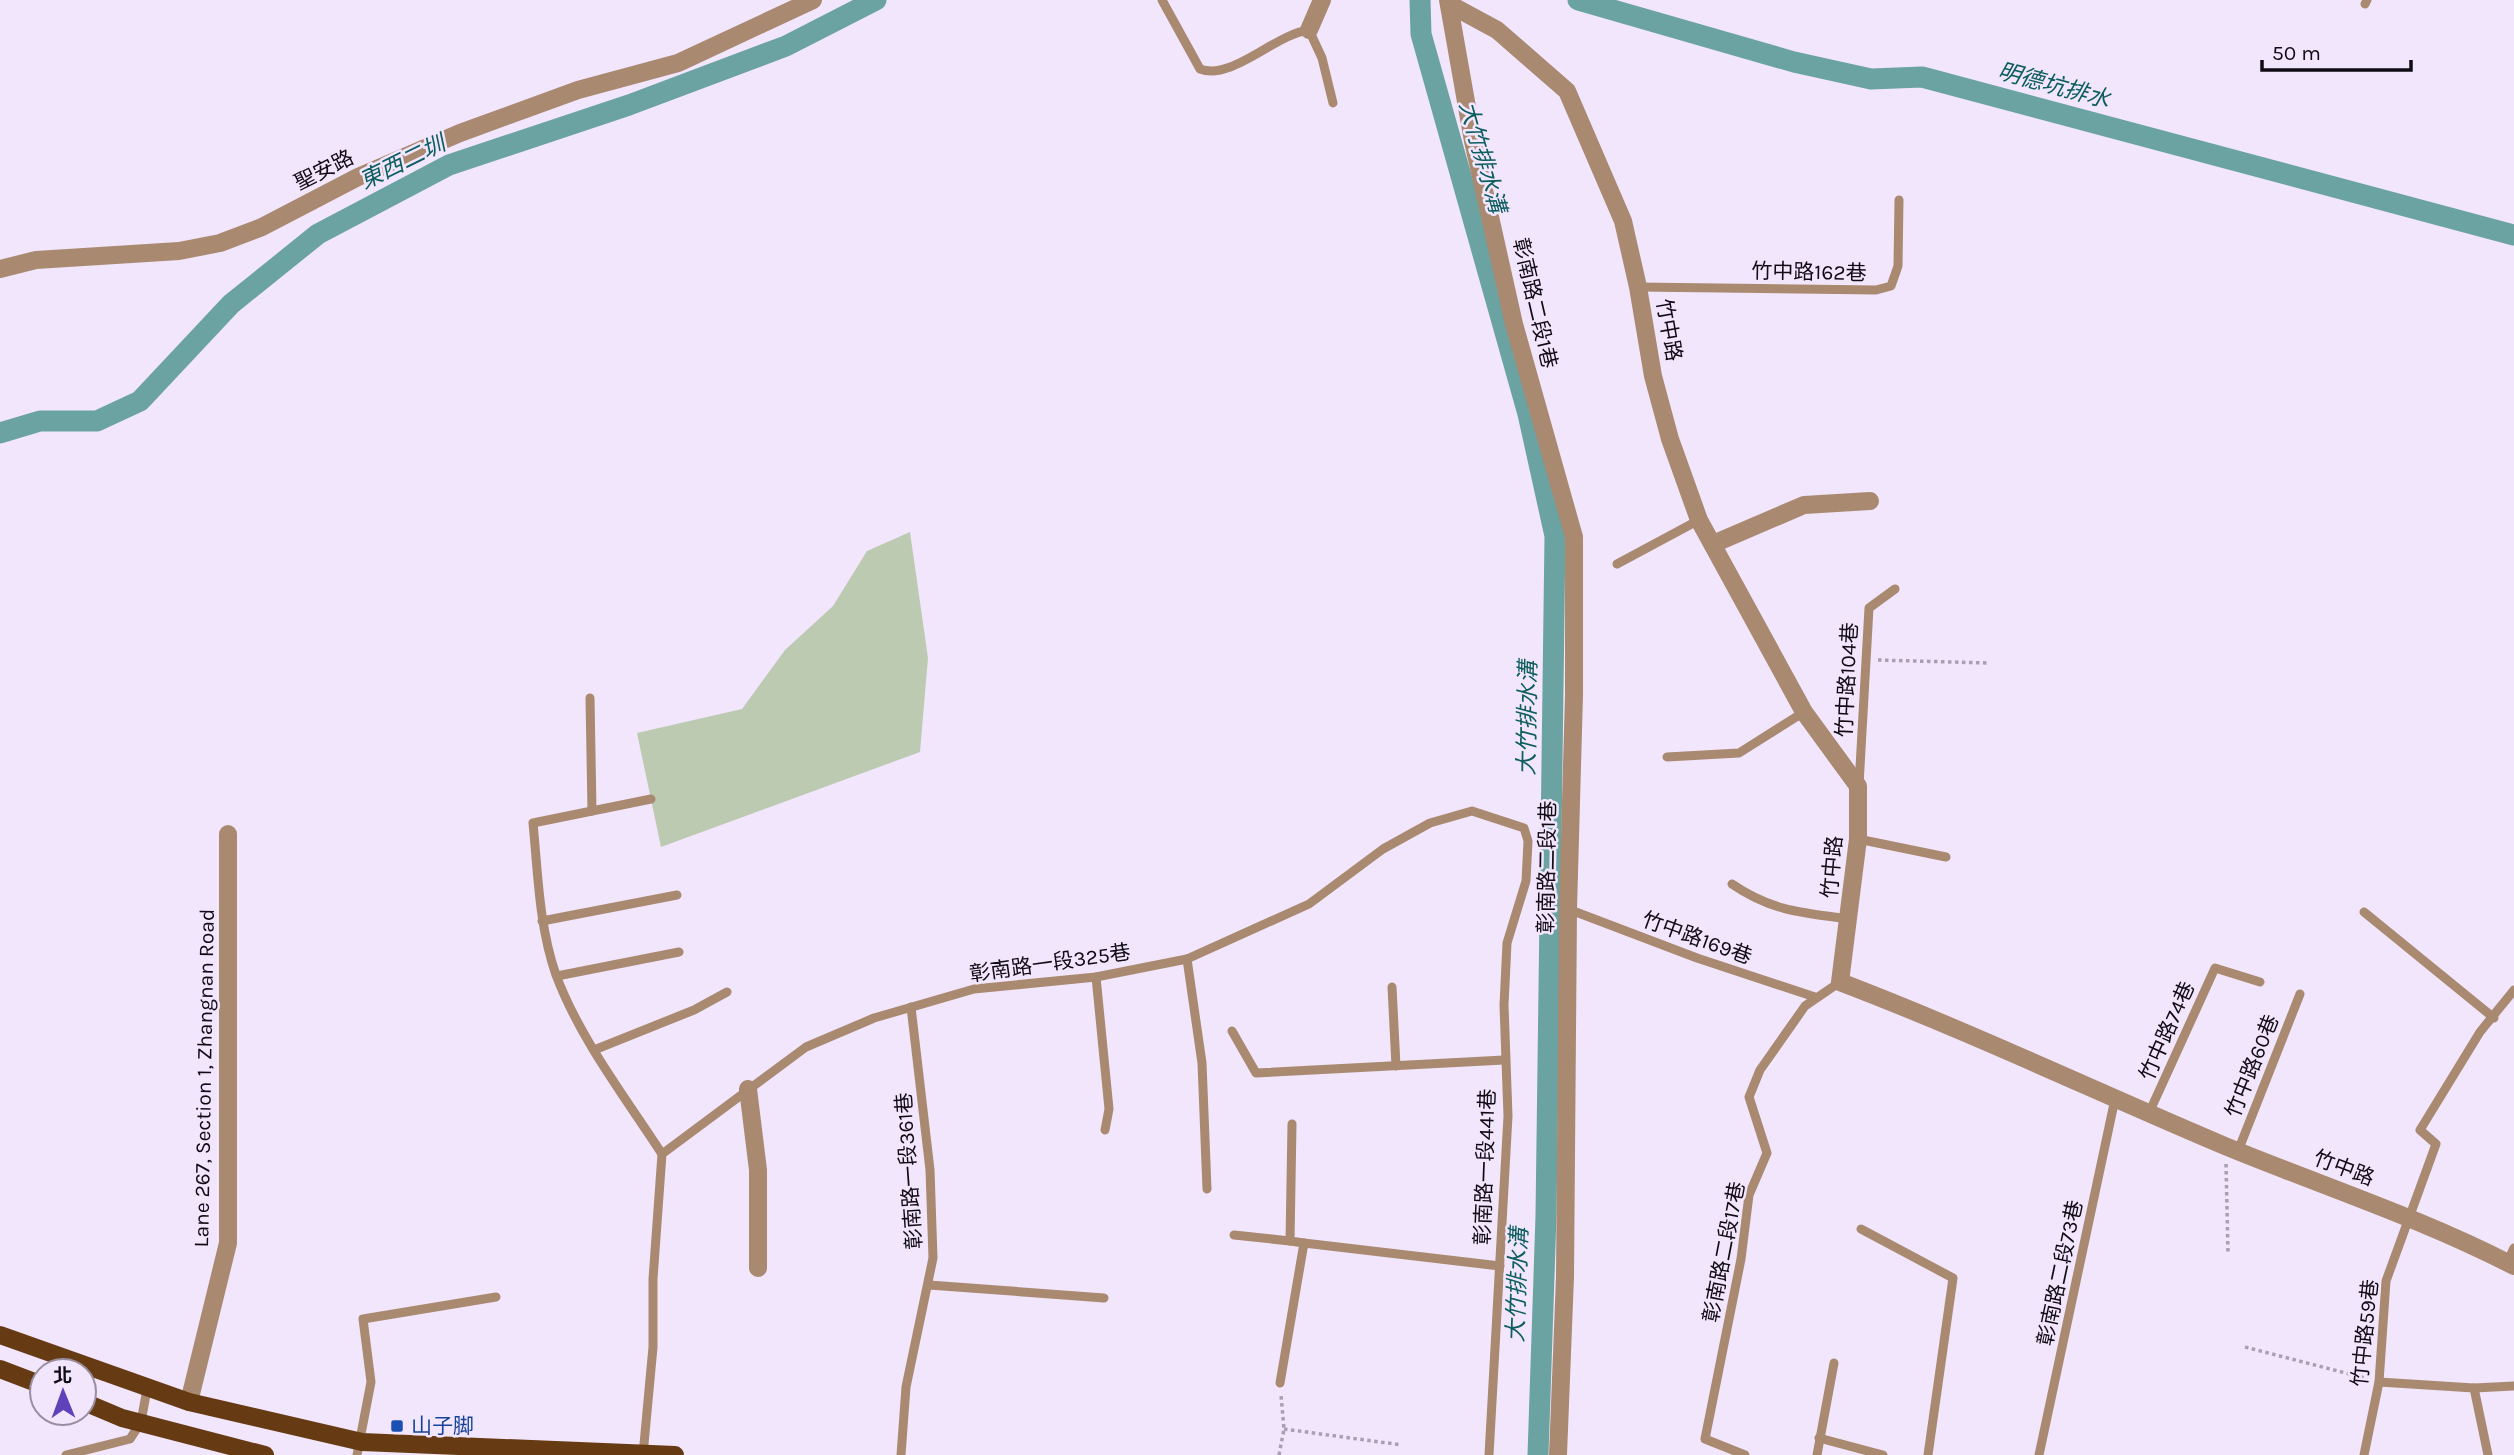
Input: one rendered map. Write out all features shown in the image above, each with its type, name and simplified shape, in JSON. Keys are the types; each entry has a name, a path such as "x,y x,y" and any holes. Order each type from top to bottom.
{"main road":[{"path":"0,1335 147,1389 359,1448 675,1455"},
{"path":"0,1369 28,1380"},
{"path":"98,1407 205,1448 265,1455"}],"street":[{"name":"聖安路","path":"0,269 36,260 178,251 220,243 262,227 358,177 460,133 579,90 678,63 813,0"},
{"path":"1309,30 1322,0"},
{"name":"竹中路","path":"1449,2 1497,30 1567,91 1623,221 1638,287 1653,376 1666,426 1699,520 1804,712 1858,786 1858,839 1840,982 1922,1013 2232,1149 2512,1259"},
{"name":"彰南路二段1巷","path":"1449,2 1473,141 1514,324 1574,537 1565,1277 1558,1455"},
{"path":"1713,544 1804,505 1870,501"},
{"name":"Lane 267, Section 1, Zhangnan Road","path":"189,1402 228,1243 228,834"},
{"path":"748,1089 758,1170 758,1268"}],"lane":[{"path":"1162,0 1200,69 1208,72 1232,66 1296,32 1309,30 1322,58 1333,103"},
{"name":"竹中路162巷","path":"1638,287 1876,290 1891,286 1898,266 1899,200"},
{"path":"1617,564 1699,520"},
{"name":"竹中路104巷","path":"1858,786 1869,608 1895,589"},
{"path":"590,698 592,811"},
{"path":"1667,757 1739,753 1804,712"},
{"path":"643,1454 653,1347 653,1279 662,1154 594,1050 556,976 542,921 533,823 652,799"},
{"name":"彰南路一段325巷","path":"662,1154 806,1047 874,1018 974,989 1096,977 1186,959 1309,904 1383,849 1430,823 1472,811 1524,828 1528,841"},
{"path":"1858,839 1947,857"},
{"name":"彰南路一段441巷","path":"1489,1455 1508,1115 1504,1060 1507,943 1526,881 1528,841"},
{"path":"1732,884 1777,909 1850,919"},
{"path":"542,921 677,895"},
{"name":"竹中路169巷","path":"1568,909 1697,958 1815,997"},
{"path":"2364,912 2494,1018 2514,990"},
{"path":"556,976 679,952"},
{"path":"1186,959 1202,1063 1207,1189"},
{"name":"竹中路74巷","path":"2149,1113 2215,968 2260,982"},
{"path":"1096,977 1109,1109 1105,1130"},
{"name":"彰南路二段17巷","path":"1745,1455 1705,1439 1741,1259 1749,1195 1768,1153 1749,1097 1760,1070 1805,1006 1840,982"},
{"path":"1392,987 1395,1066"},
{"path":"594,1050 694,1010 727,992"},
{"name":"竹中路60巷","path":"2232,1149 2300,994"},
{"name":"彰南路一段361巷","path":"901,1455 906,1387 933,1258 930,1170 911,1007"},
{"name":"竹中路59巷","path":"2364,1455 2379,1382 2386,1281 2407,1217 2436,1144 2420,1130 2480,1032 2494,1018"},
{"path":"1231,1031 1256,1073 1504,1060"},
{"name":"彰南路二段73巷","path":"2039,1455 2115,1099"},
{"path":"1290,1241 1292,1124"},
{"path":"1861,1229 1953,1278 1928,1455"},
{"path":"1234,1235 1500,1266"},
{"path":"1280,1382 1304,1243"},
{"path":"929,1285 1104,1298"},
{"path":"359,1448 371,1382 363,1319 496,1297"},
{"path":"1817,1455 1834,1363"},
{"path":"2379,1382 2474,1388 2514,1386"},
{"path":"2474,1388 2488,1455"},
{"path":"66,1455 90,1453 130,1439 141,1422 147,1389"},
{"path":"1819,1438 1883,1455"}],"path":[{"path":"1866,660 1988,663"},
{"path":"2228,1253 2232,1149"},
{"path":"2245,1347 2379,1382"},
{"path":"1279,1455 1284,1429 1280,1382"},
{"path":"1284,1429 1402,1445"}],"green space":[{"path":"910,532 928,658 920,752 661,847 637,733 742,709 785,650 833,606 867,551"}],"waterway":[{"name":"東西二圳","path":"0,433 40,421 97,421 140,401 231,304 318,234 449,165 629,105 786,46 876,0"},
{"name":"大竹排水溝","path":"1420,0 1421,34 1528,414 1555,536 1546,1216 1538,1455"},
{"name":"明德坑排水","path":"1578,0 1794,62 1871,79 1922,77 2514,235"}],"place":[{"name":"山子脚","path":"397,1426"}]}
